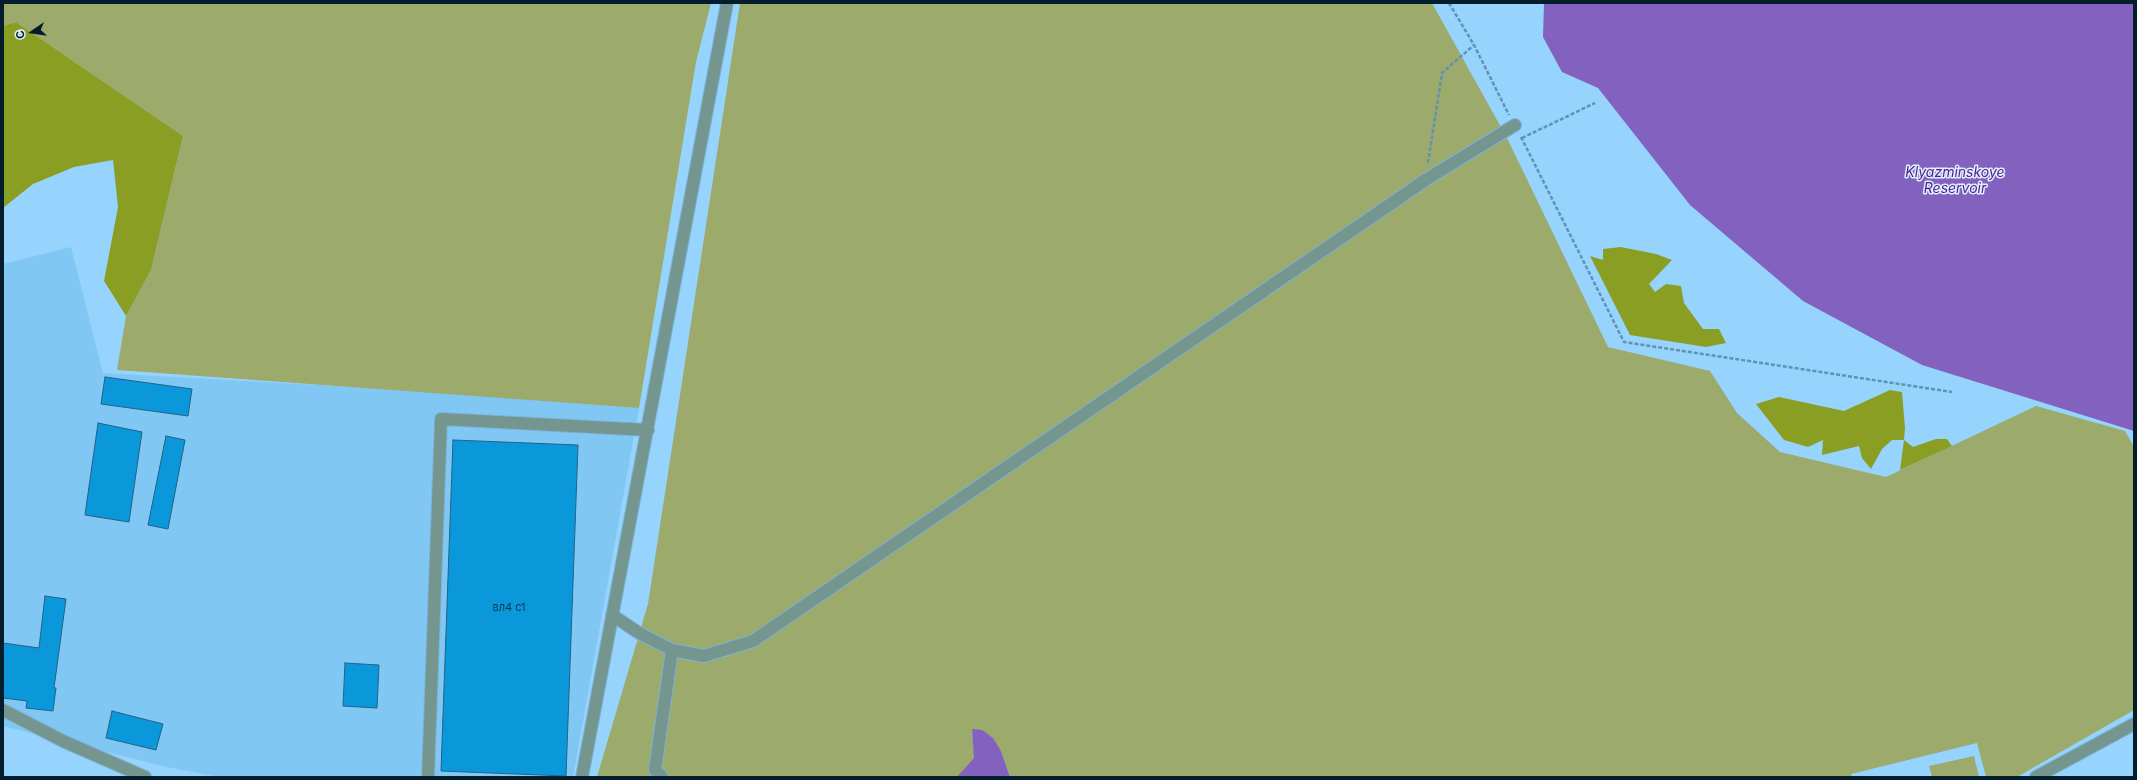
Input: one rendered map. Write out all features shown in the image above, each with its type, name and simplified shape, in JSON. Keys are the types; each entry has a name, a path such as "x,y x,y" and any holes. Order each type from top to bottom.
{"street":[{"path":"582,777 727,3"},
{"path":"612,615 639,633 672,650 704,656 753,641 1427,179 1515,125"},
{"path":"428,777 441,419 648,430"},
{"path":"662,777 655,770 672,650"},
{"path":"3,710 63,741 145,777"},
{"path":"2036,777 2134,724"}],"path":[{"path":"1449,3 1474,44 1624,342 1952,392"},
{"path":"1427,179 1442,73 1474,44"},
{"path":"1522,138 1595,103"}],"shaded area":[{"path":"71,247 103,373 373,388 639,408 573,777 219,777 162,766 3,726 3,264"}],"green space":[{"path":"3,3 711,3 696,62 639,408 117,370 126,316 151,270 183,136 16,22 3,26"},
{"path":"740,3 1432,3 1507,138 1608,347 1710,371 1737,413 1780,452 1886,477 2036,406 2125,431 2134,447 2134,710 2017,777 1986,777 1977,743 1851,774 1852,777 1010,777 1001,751 972,730 975,758 958,777 597,777 648,604"},
{"path":"16,22 183,136 151,270 126,316 104,281 118,207 113,160 74,167 33,184 3,208 3,26"},
{"path":"1621,247 1656,254 1672,260 1649,284 1655,292 1666,284 1681,286 1684,303 1703,329 1719,329 1726,343 1706,347 1630,335 1590,256 1603,260 1603,249"},
{"path":"1890,390 1902,392 1905,428 1904,440 1892,440 1882,449 1871,469 1862,458 1859,446 1822,455 1823,440 1808,447 1784,440 1756,404 1779,397 1844,411"},
{"path":"1936,439 1947,439 1952,446 1900,470 1904,440 1913,447"},
{"path":"1974,756 1979,777 1932,777 1929,766"}],"water":[{"name":"Klyazminskoye Reservoir","path":"1544,3 2134,3 2134,431 1922,365 1803,301 1690,205 1598,88 1562,72 1543,37"},
{"path":"972,729 982,730 993,738 1001,751 1010,777 957,777 974,758"}],"building":[{"path":"105,377 192,389 188,416 101,404"},
{"path":"98,423 142,432 129,522 85,515"},
{"path":"166,436 185,440 168,529 148,525"},
{"path":"453,440 578,445 566,776 441,771"},
{"path":"45,596 66,599 54,688 56,688 53,711 26,708 27,701 3,698 3,643 39,648"},
{"path":"345,663 379,665 377,708 343,706"},
{"path":"112,711 163,724 156,750 106,738"}]}
